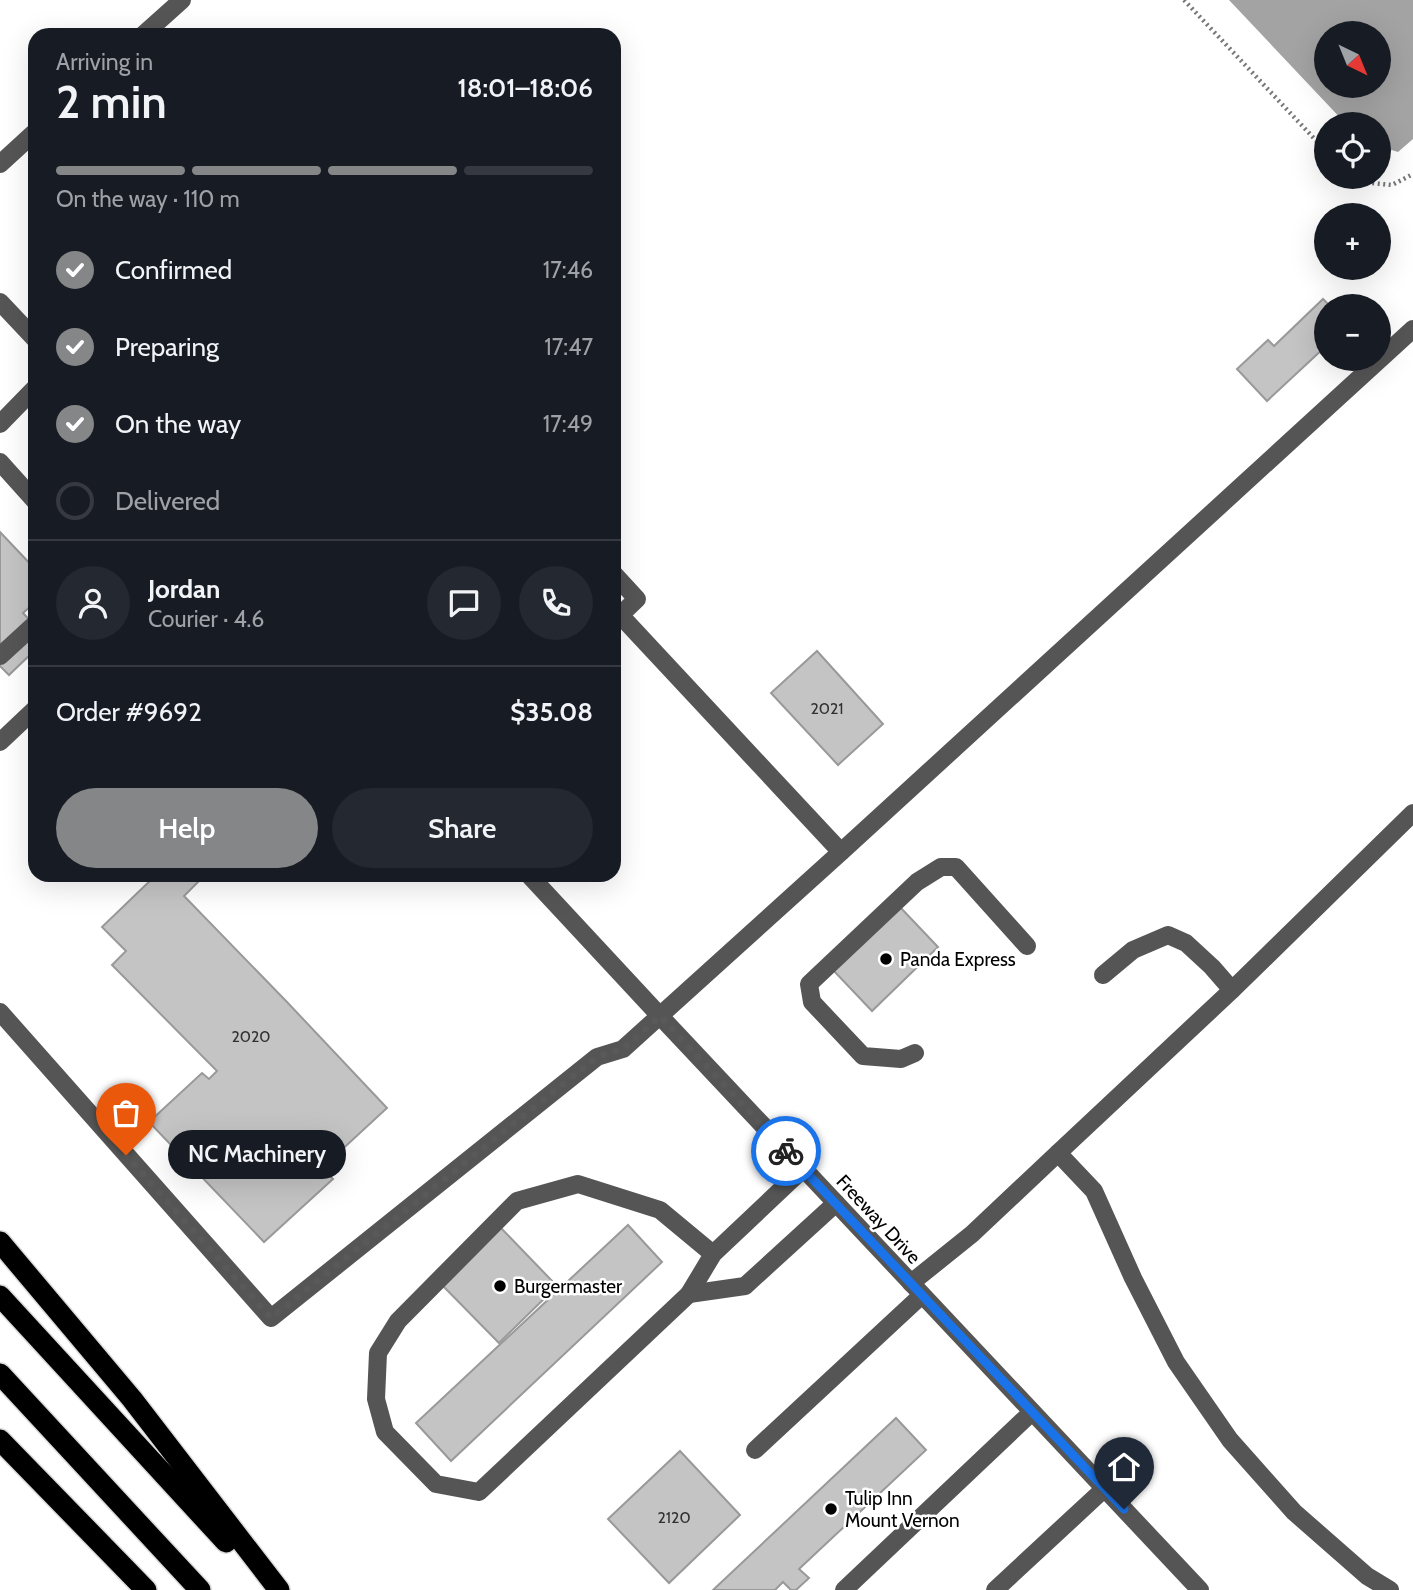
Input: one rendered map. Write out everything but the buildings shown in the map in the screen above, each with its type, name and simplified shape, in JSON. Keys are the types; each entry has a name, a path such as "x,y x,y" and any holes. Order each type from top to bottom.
{"highway":[{"path":"0,1242 132,1399 279,1590"},
{"path":"0,1296 271,1590"},
{"path":"0,1374 200,1590"},
{"path":"0,1440 146,1590"}],"street":[{"path":"151,28 182,0"},
{"path":"0,164 28,138"},
{"path":"0,302 28,332"},
{"path":"0,1012 271,1318 597,1057 623,1049 1413,329"},
{"path":"0,424 28,395"},
{"path":"0,401 20,402"},
{"path":"0,461 28,493"},
{"path":"621,582 637,599 621,614"},
{"path":"621,622 841,852"},
{"path":"0,656 28,630"},
{"path":"0,742 28,716"},
{"path":"755,1450 972,1234 1232,990 1413,813"},
{"path":"915,1053 901,1059 863,1056 812,1002 809,984 917,882 942,867 956,867 1027,946"},
{"name":"Freeway Drive","path":"536,882 1200,1590"},
{"path":"1103,975 1133,950 1168,935 1186,943 1232,990"},
{"path":"1058,1153 1094,1191 1133,1278 1176,1362 1230,1440 1294,1512 1367,1576 1390,1590"},
{"path":"713,1254 660,1210 578,1184 517,1201 398,1321 378,1353 376,1399 386,1432 436,1484 479,1492 689,1294 713,1254 803,1169"},
{"path":"689,1294 746,1286 836,1203"},
{"path":"844,1590 1032,1412"},
{"path":"995,1590 1104,1489"}],"path":[{"path":"1184,0 1314,138"},
{"path":"1391,186 1413,174"}],"shaded area":[{"path":"1229,0 1413,0 1413,139 1398,152 1391,150 1391,112 1335,112 1321,98 1391,98 1391,21 1314,21 1314,90"}],"way so far":[{"path":"126,1155 271,1318 597,1057 623,1049 660,1016 786,1151"}],"place":[{"name":"Panda Express","path":"886,959"},
{"name":"NC Machinery","path":"126,1155"},
{"name":"Burgermaster","path":"500,1286"},
{"name":"Tulip Inn Mount Vernon","path":"831,1509"}],"route":[{"path":"786,1151 1124,1509"}]}
